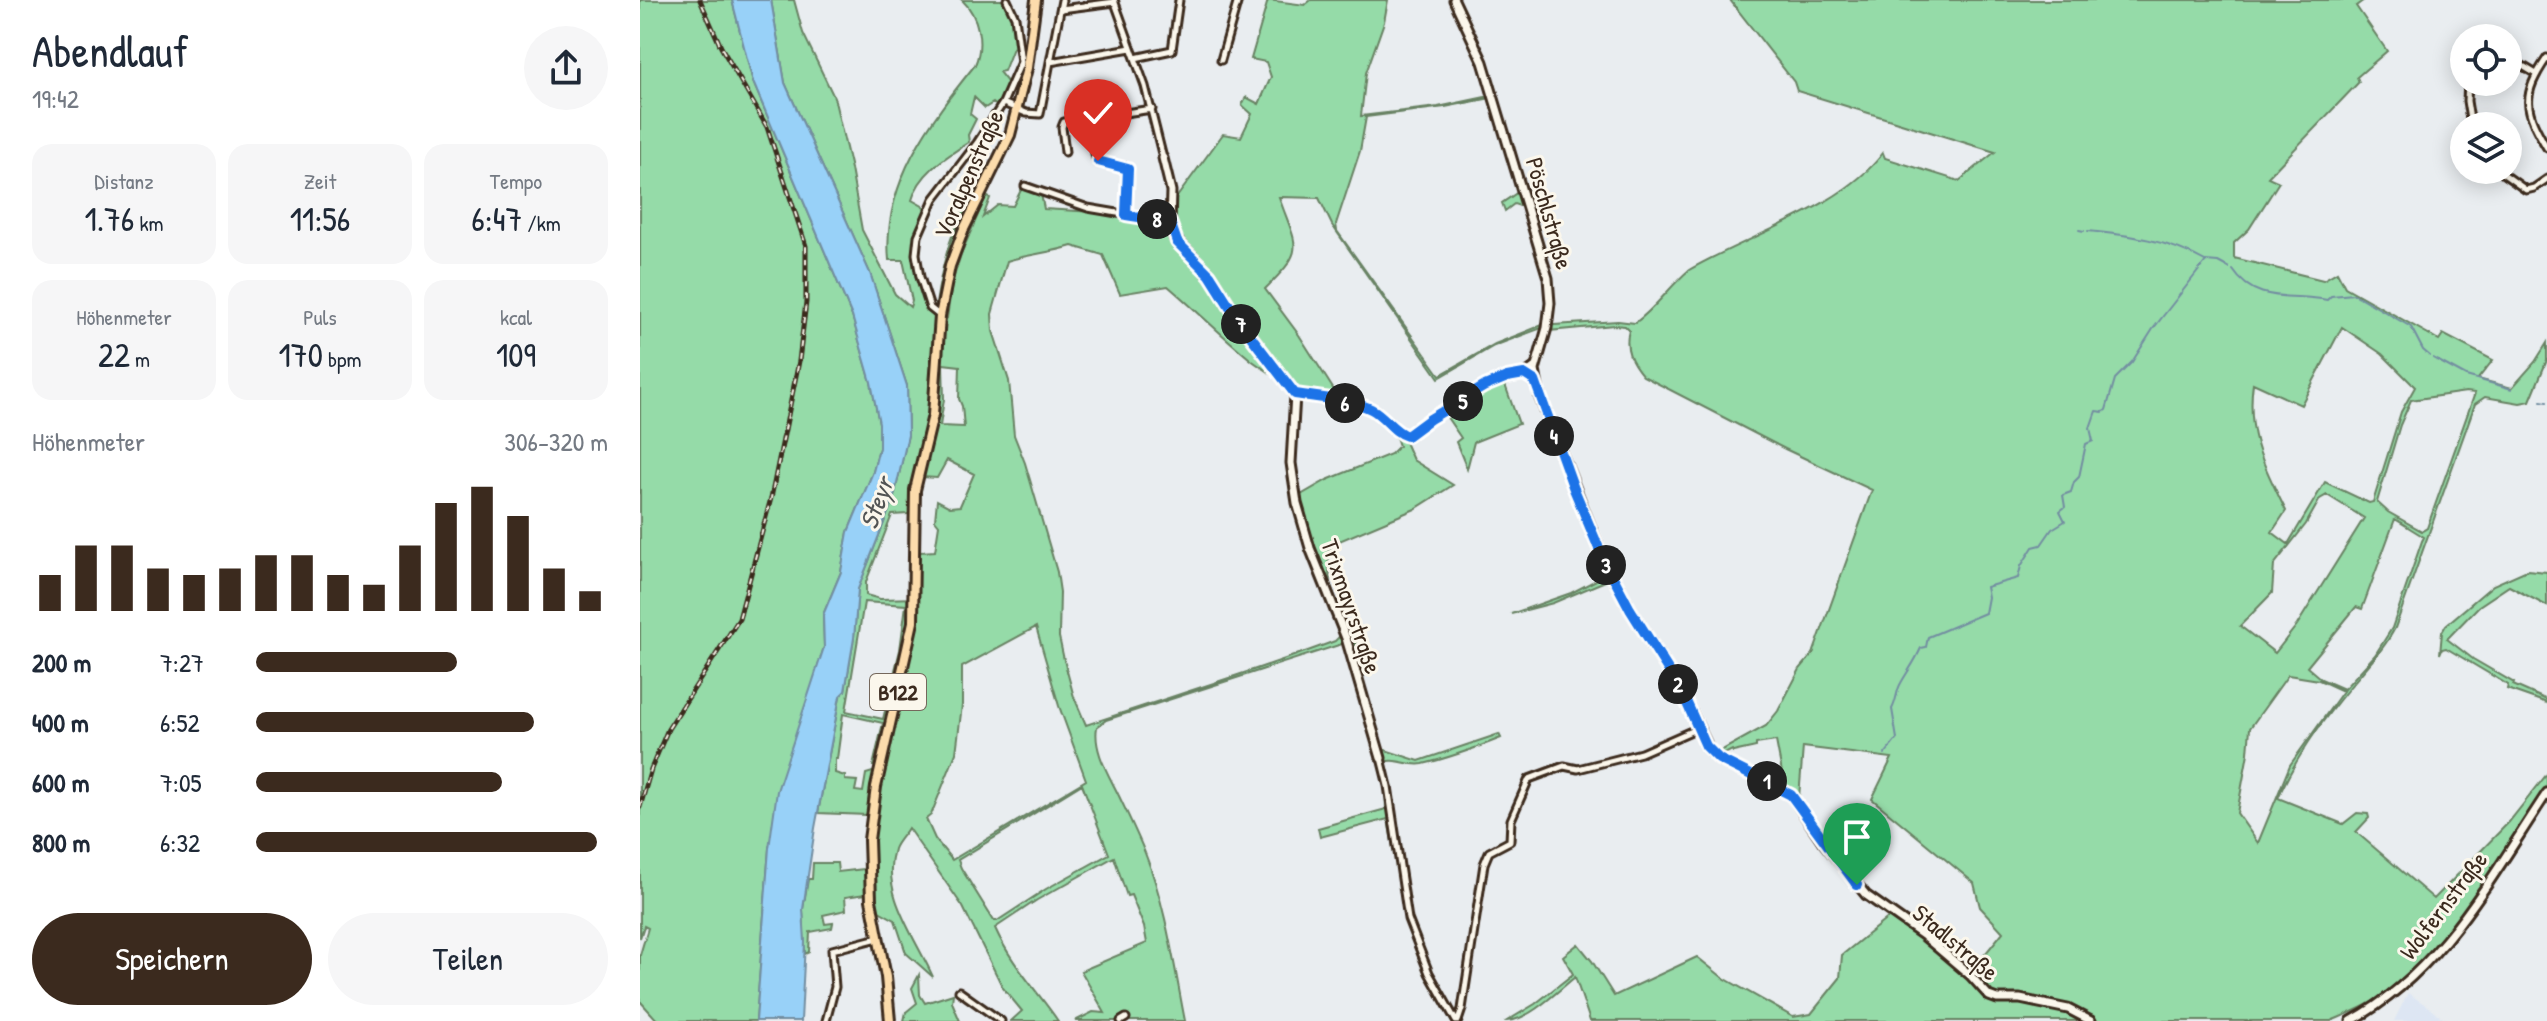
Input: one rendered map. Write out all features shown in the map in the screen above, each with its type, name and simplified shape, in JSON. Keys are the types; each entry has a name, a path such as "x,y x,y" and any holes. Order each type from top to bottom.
{"main road":[{"name":"Voralpenstraße","path":"878,938 869,880 872,813 912,630 913,501 935,402 940,316 956,248 1002,154 1018,110 1036,0"},
{"name":"B122","path":"878,938 890,1021"}],"street":[{"name":"Voralpenstraße","path":"940,316 930,308 917,266 917,245 934,199 1003,103 1022,58 1015,17 1007,0"},
{"path":"1003,103 1018,110 1040,114 1062,0"},
{"path":"1135,58 1172,50 1179,0"},
{"path":"1221,60 1238,0"},
{"name":"Pöschlstraße","path":"1454,0 1483,62 1548,278 1550,303 1547,328 1536,366"},
{"path":"1060,9 1115,1 1152,109 1172,197 1172,232 1181,246 1216,282 1239,321 1295,394 1365,407 1407,436 1485,386 1524,374 1536,366"},
{"path":"1050,62 1131,48"},
{"path":"2547,58 2536,74 2528,96 2534,124 2547,148"},
{"path":"2522,66 2536,74"},
{"path":"2541,67 2547,72"},
{"path":"1065,152 1064,122 1152,109"},
{"path":"1089,118 1096,159 1129,171 1126,215"},
{"path":"2518,184 2526,190 2547,179"},
{"path":"1025,186 1088,208 1170,222"},
{"name":"Stadlstraße","path":"1536,366 1535,381 1603,558 1630,609 1682,692 1706,746 1715,756 1791,795 1823,842 1866,895 1932,942 1989,996 2068,1009 2091,1021"},
{"path":"1524,374 1535,381"},
{"name":"Trixmayrstraße","path":"1295,394 1291,463 1300,513 1310,548 1346,638 1381,758 1408,919 1429,973 1457,1021"},
{"path":"1457,1021 1465,994 1484,864 1491,850 1510,841 1511,820 1529,779 1564,766 1578,769 1641,753 1698,728"},
{"name":"Wolfernstraße","path":"2351,1021 2393,995 2434,955 2547,793"},
{"path":"826,1021 835,987 832,950 878,938"},
{"path":"959,991 1001,1021"}],"shaded area":[{"path":"2408,993 2430,1008 2446,1021 2394,1021"}],"green space":[{"path":"640,0 732,0 753,82 852,316 879,423 879,448 873,472 848,532 841,572 823,615 824,647 769,848 756,1021 658,1021 640,1001 640,955 648,928 644,926 640,938"},
{"path":"771,0 794,0 803,33 834,97 862,230 895,294 910,307 912,301 903,260 889,260 893,205 912,155 978,57 976,22 962,0 1005,0 1013,18 1017,45 1004,71 999,72 1008,83 997,106 993,103 985,108 974,97 970,114 976,119 968,135 969,142 927,174 912,200 926,208 916,250 918,275 933,316 947,318 952,283 961,254 986,196 990,198 983,217 998,205 1013,206 1023,186 1041,194 1044,209 1163,216 1223,134 1241,137 1252,114 1242,105 1246,97 1259,104 1271,77 1266,62 1251,59 1268,0 1305,5 1311,0 1388,0 1384,22 1366,73 1361,116 1438,107 1490,96 1482,67 1451,0 1456,0 1486,68 1510,138 1548,274 1551,324 1635,323 1689,270 1844,190 1883,153 1885,158 1959,181 1995,152 1797,91 1794,82 1730,0 2364,0 2356,6 2387,51 2357,77 2359,82 2268,177 2279,182 2249,229 2234,243 2234,258 2323,280 2337,272 2345,287 2439,340 2443,334 2493,360 2478,379 2512,388 2547,343 2547,360 2530,401 2520,403 2485,397 2475,404 2395,628 2379,652 2310,740 2278,798 2343,824 2357,813 2368,814 2369,818 2356,832 2434,899 2509,822 2547,774 2547,786 2476,894 2436,944 2383,994 2331,1021 1590,1021 1575,977 1534,1011 1507,1021 1573,974 1563,956 1578,944 1614,996 1697,957 1722,977 1793,1017 1811,1014 1840,978 1842,955 1889,917 1834,859 1795,804 1777,789 1784,783 1776,741 1732,750 1715,759 1697,734 1684,735 1649,752 1572,771 1577,766 1649,748 1691,727 1694,722 1677,687 1610,579 1553,603 1511,614 1571,593 1608,574 1578,504 1534,385 1524,377 1516,377 1504,382 1519,424 1474,442 1467,469 1456,442 1461,438 1444,413 1404,440 1413,460 1453,485 1415,509 1339,541 1328,551 1330,583 1351,639 1357,644 1353,647 1382,749 1419,761 1499,734 1501,738 1423,764 1381,763 1390,809 1404,901 1416,946 1405,916 1388,819 1320,837 1318,828 1386,809 1385,784 1345,643 1106,720 1097,727 1097,745 1103,763 1142,846 1159,894 1185,1021 1075,1021 1093,1012 1105,1013 1081,971 1147,943 1144,927 1131,895 1127,896 1114,857 1037,900 995,928 1016,965 1058,1021 1011,1021 1022,1011 1003,988 963,907 908,828 894,849 892,882 902,915 933,977 906,953 895,920 877,910 869,911 866,894 845,897 846,910 823,915 825,924 833,923 832,928 810,932 809,952 805,954 803,909 808,879 812,879 813,863 837,863 838,872 864,869 867,815 818,813 840,696 845,691 858,589 894,497 908,435 907,386 870,273 785,83","holes":["1491,98 1507,143 1518,192 1502,203 1505,211 1514,204 1523,207 1545,279 1545,324 1495,344 1440,375 1337,231 1336,224 1360,151 1366,117","1279,197 1319,198 1332,225 1439,378 1494,346 1544,327 1536,358 1530,368 1487,383 1408,433 1371,406 1339,398 1265,289 1293,256 1294,238","1072,246 1103,255 1120,294 1168,286 1288,389 1294,418 1290,473 1305,535 1341,635 1335,641 1086,725 1074,697 1059,637 1057,572 1014,435 1009,381 993,331 992,314 1007,261","1625,326 1629,330 1627,343 1630,355 1643,376 1872,490 1813,654 1800,669 1778,711 1766,726 1717,753 1707,743 1678,680 1616,579 1592,528 1540,390 1539,365 1549,331","2342,327 2382,354 2415,387 2401,412 2373,502 2369,503 2325,482 2288,544 2272,532 2286,511 2259,450 2252,419 2253,383 2301,405","943,364 960,366 959,399 964,427 940,426 944,399","2475,393 2427,528 2422,531 2388,512 2377,502 2400,425 2411,400","1299,400 1327,400 1358,407 1372,414 1384,422 1399,446 1391,454 1327,480 1299,496 1294,473 1294,436","947,460 974,474 960,506 950,507 937,500 935,520 939,525 935,551 920,552 917,537 918,598 880,599 866,595 866,582 892,515 908,514 918,506 922,477 937,478","2327,495 2364,518 2297,625 2275,653 2240,626 2272,593 2274,565 2306,524 2320,499","2395,519 2424,537 2392,628 2375,655 2344,689 2321,679 2307,667 2356,607 2362,609","864,602 906,605 900,650 883,719 846,711","1036,627 1059,706 1086,780 952,860 935,839 926,819 931,815 956,753 962,705 962,667","2288,675 2319,680 2343,691 2290,765 2258,843 2237,813 2250,728","843,714 883,723 873,766 876,766 876,771 866,774 863,792 855,791 857,781 845,780 845,776 835,773","1803,747 1892,758 1872,799 1974,883 1980,907 2003,932 1973,969 1967,969 1918,928 1865,891 1812,821 1799,798","1082,784 1109,854 994,921 958,860"]},
{"path":"1000,151 936,309 933,307 957,223 975,188"},
{"path":"2527,570 2547,572 2547,606 2509,586 2479,606 2447,639 2513,685 2547,700 2547,703 2507,689 2508,685 2446,648 2440,654 2442,632 2446,625 2493,585"},
{"path":"919,975 920,995 925,1003 953,994 952,1002 960,1021 904,1021 906,1012 917,1003 912,988"}],"water":[{"name":"Steyr","path":"732,0 771,0 785,83 870,273 907,386 908,435 894,497 858,589 845,691 840,696 815,828 803,909 805,942 801,1021 756,1021 769,848 777,791 824,647 823,615 841,572 848,532 873,472 879,448 879,423 852,316 753,82"}],"waterway":[{"path":"2079,230 2084,231"},
{"path":"2088,231 2148,240 2177,248 2205,261"},
{"path":"1885,754 1897,739 1892,709 1898,689 1921,648 1926,647 1928,637 1985,613 1986,587 2018,578 2021,566 2033,547 2041,545 2052,529 2065,521 2060,511 2065,507 2063,495 2071,492 2079,477 2086,444 2093,441 2090,428 2096,411 2106,410 2115,379 2132,362 2153,329 2206,261 2218,262 2229,268"},
{"path":"2233,270 2252,288 2276,296 2327,300 2331,296 2354,294 2411,327 2423,350 2430,356"},
{"path":"2433,358 2466,376 2512,389"},
{"path":"2541,401 2547,402"}],"railway":[{"path":"640,807 651,769 668,729 739,619 771,498 799,361 806,302 806,246 767,127 721,47 700,0"}],"route":[{"path":"1098,161 1128,169 1126,215 1170,222 1177,242 1210,275 1239,321 1295,394 1356,404 1373,410 1399,433 1407,436 1492,382 1524,374 1530,376 1535,381 1603,558 1630,609 1675,679 1706,746 1719,759 1791,795 1857,885"}]}
